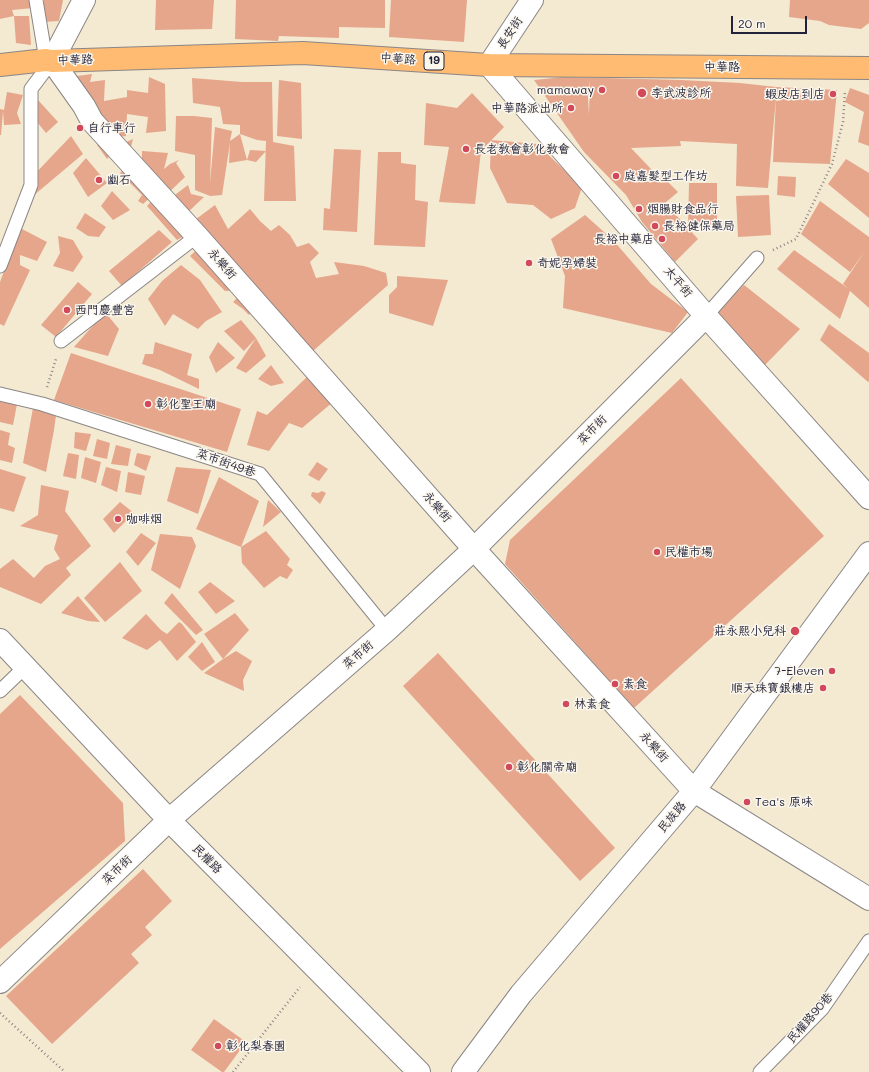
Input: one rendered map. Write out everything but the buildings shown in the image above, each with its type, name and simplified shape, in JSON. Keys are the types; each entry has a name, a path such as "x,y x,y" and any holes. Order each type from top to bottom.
{"main road":[{"name":"中華路","path":"0,65 49,61 303,53 489,65 869,68"}],"street":[{"path":"49,61 84,0"},
{"name":"長安街","path":"489,65 532,0"},
{"name":"永樂街","path":"49,61 84,106 92,121 197,236 474,549 694,792 869,899"},
{"name":"太平街","path":"489,65 706,316 869,498"},
{"name":"菜市街","path":"0,982 169,820 387,630 474,549 706,316"},
{"name":"民族路","path":"463,1072 522,994 694,792 869,553"},
{"name":"民權路","path":"0,640 169,820 419,1072"}],"lane":[{"path":"0,266 31,185 31,89 49,61 36,0"},
{"path":"61,341 197,236"},
{"path":"706,316 756,258"},
{"name":"菜市街49巷","path":"0,394 42,404 260,474 387,630"},
{"path":"0,691 25,667"},
{"name":"民權路90巷","path":"760,1072 822,1009 869,941"}],"path":[{"path":"756,258 796,239 832,164 843,122 847,68"},
{"path":"42,404 61,341"},
{"path":"233,1072 315,968"},
{"path":"0,1013 65,1072"}],"place":[{"name":"mamaway","path":"602,90"},
{"name":"李武波診所","path":"642,93"},
{"name":"蝦皮店到店","path":"833,94"},
{"name":"中華路派出所","path":"571,108"},
{"name":"自行車行","path":"80,128"},
{"name":"長老教會彰化教會","path":"466,149"},
{"name":"庭嘉髮型工作坊","path":"616,176"},
{"name":"幽石","path":"99,180"},
{"name":"烟腸財食品行","path":"639,209"},
{"name":"長裕健保藥局","path":"655,226"},
{"name":"長裕中藥店","path":"662,239"},
{"name":"奇妮孕婦裝","path":"529,263"},
{"name":"西門慶豐宮","path":"67,310"},
{"name":"彰化聖王廟","path":"148,404"},
{"name":"咖啡烟","path":"118,519"},
{"name":"民權市場","path":"657,552"},
{"name":"莊永熙小兒科","path":"795,631"},
{"name":"7-Eleven","path":"832,671"},
{"name":"素食","path":"615,684"},
{"name":"順天珠寶銀樓店","path":"823,688"},
{"name":"林素食","path":"566,704"},
{"name":"彰化關帝廟","path":"509,767"},
{"name":"Tea's 原味","path":"747,802"},
{"name":"彰化梨春園","path":"218,1046"}]}
